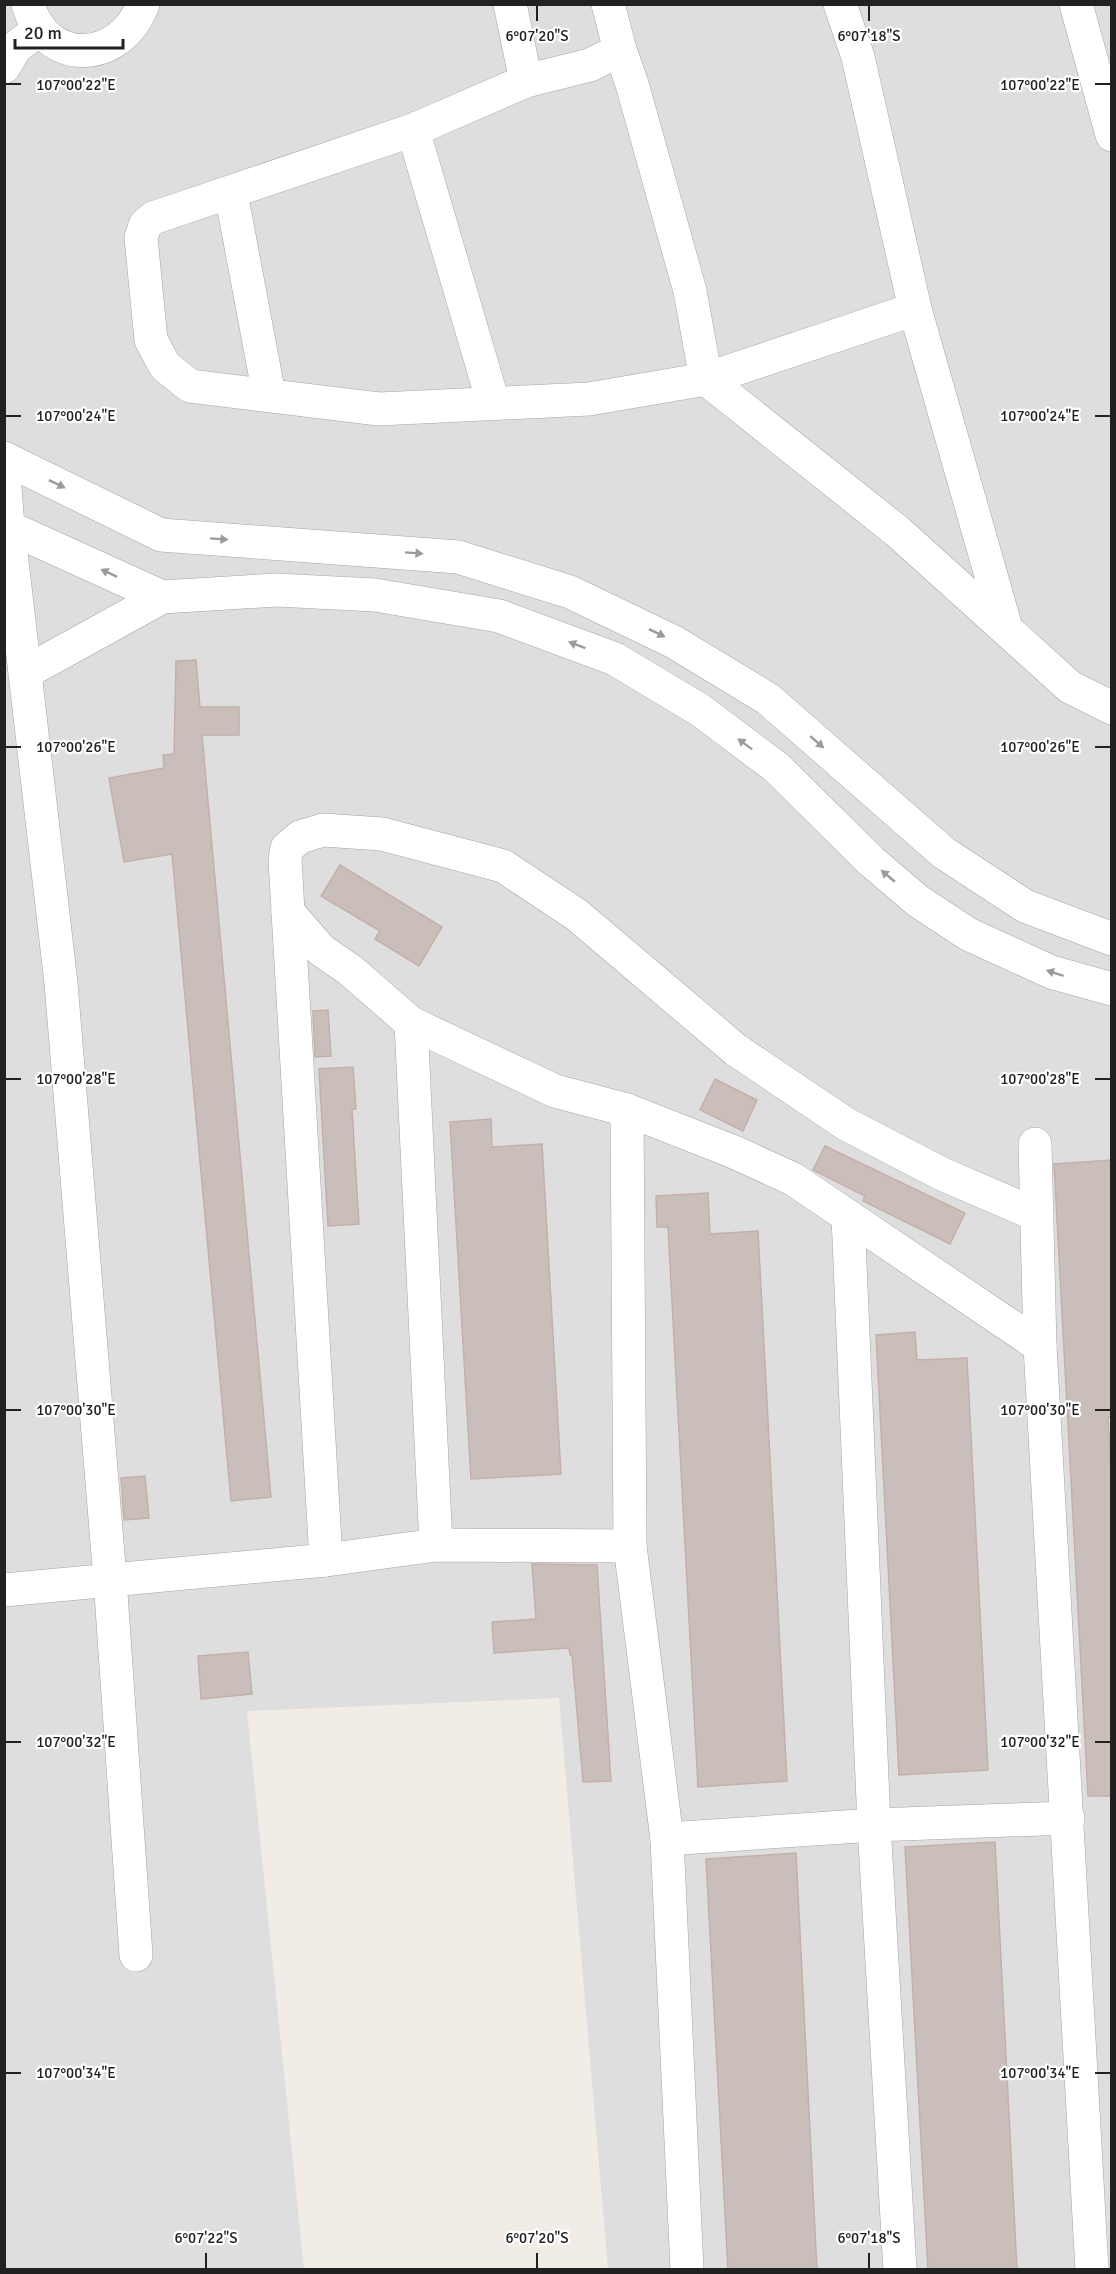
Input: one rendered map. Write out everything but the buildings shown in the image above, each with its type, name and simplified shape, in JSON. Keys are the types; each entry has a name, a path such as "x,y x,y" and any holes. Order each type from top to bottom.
{"street":[{"path":"4,67 34,17 52,41 67,48 83,51 99,49 115,43 128,33 138,20 144,4"},
{"path":"510,4 526,81"},
{"path":"608,4 690,291 706,379 897,531 1070,687 1112,708"},
{"path":"840,4 858,57 915,309 1006,628"},
{"path":"1076,4 1112,135"},
{"path":"620,50 590,64 526,81 414,130 153,218 145,225 141,238 151,340 165,366 190,386 379,409 589,399 706,379 915,309"},
{"path":"414,130 493,402"},
{"path":"231,193 269,395"},
{"path":"4,458 161,535 458,557 570,592 674,642 768,699 944,853 1024,906 1112,939"},
{"path":"4,474 8,527 61,983 110,1580 136,1955"},
{"path":"8,527 162,597"},
{"path":"26,672 162,597 276,590 375,595 499,616 615,659 700,710 777,768 871,861 918,901 968,934 1051,972 1112,989"},
{"path":"326,1560 288,912 286,848 300,837 324,830 382,834 503,866 578,915 736,1050 846,1124 942,1174 1037,1215"},
{"path":"288,912 321,950 350,970 411,1023 555,1091 627,1110 734,1152 793,1179 1040,1346"},
{"path":"411,1023 436,1545"},
{"path":"627,1110 630,1546 667,1839 687,2270"},
{"path":"1035,1144 1040,1346 1092,2270"},
{"path":"848,1216 874,1825 900,2270"},
{"path":"4,1590 326,1560 436,1545 630,1546"},
{"path":"667,1839 874,1825 1068,1818"}],"shaded area":[{"path":"5,5 1111,5 1111,2269 608,2269 559,1698 247,1711 304,2269 5,2270"}]}
